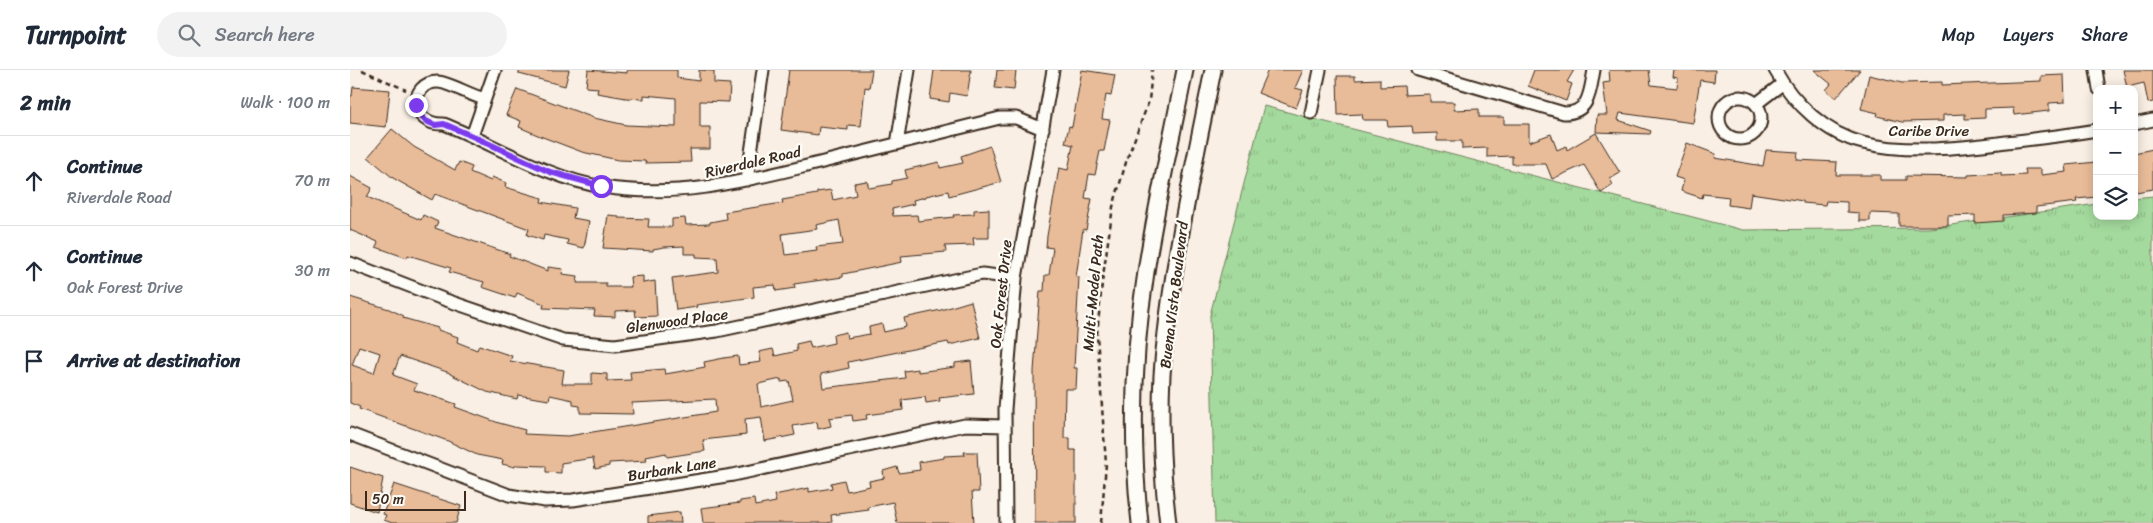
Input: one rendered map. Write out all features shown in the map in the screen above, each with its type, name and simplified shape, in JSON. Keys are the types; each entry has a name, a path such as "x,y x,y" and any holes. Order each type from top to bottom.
{"main road":[{"name":"Buena Vista Boulevard","path":"1140,523 1136,428 1137,353 1145,273 1185,70"},
{"name":"Buena Vista Boulevard","path":"1168,523 1162,433 1164,343 1179,240 1213,70"}],"street":[{"path":"485,99 441,82 431,83 423,88 418,96 416,105 419,114 426,121 435,125 444,124 472,136 485,99 495,70"},
{"path":"747,180 763,70"},
{"path":"897,144 909,70"},
{"name":"Oak Forest Drive","path":"1006,523 1005,426 1016,278 1053,70"},
{"path":"1311,113 1320,70"},
{"path":"1418,70 1458,76 1554,110 1574,113 1582,109 1587,103 1594,70"},
{"name":"Caribe Drive","path":"1775,70 1782,84 1806,111 1832,130 1861,143 1888,147 1964,147 2093,131"},
{"path":"2096,70 2098,85"},
{"path":"1756,104 1782,84"},
{"name":"Riverdale Road","path":"472,136 550,172 601,186 656,192 702,189 747,180 1000,118 1016,118 1043,129"},
{"path":"2138,123 2153,120"},
{"name":"Glenwood Place","path":"350,263 443,299 563,340 615,344 718,331 982,274 1016,278"},
{"name":"Burbank Lane","path":"350,434 509,495 545,501 573,500 734,475 965,424 1005,426"}],"path":[{"path":"362,70 418,96"},
{"name":"Multi-Model Path","path":"1101,523 1106,464 1097,335 1102,282 1113,207 1127,159 1149,101 1152,70"}],"green space":[{"path":"1264,106 1743,230 1930,228 2093,205 2093,220 2138,220 2138,198 2153,196 2153,523 1215,523 1210,315"}],"building":[{"path":"519,70 569,70 565,86 519,74"},
{"path":"588,70 627,73 627,70 677,70 677,78 699,81 699,70 714,71 714,83 730,84 729,102 700,101 700,127 710,127 710,149 690,149 691,162 645,163 645,161 618,160 582,152 540,136 519,127 521,121 506,115 517,89 594,118 626,125 676,127 676,98 644,95 644,99 626,98 597,93 598,88 586,87"},
{"path":"789,70 872,70 869,88 865,87 861,126 848,125 848,130 819,127 818,135 781,130"},
{"path":"934,70 971,70 967,96 950,93 949,102 930,99"},
{"path":"997,70 1016,70 1014,90 995,88"},
{"path":"1082,70 1115,75 1111,96 1106,95 1102,119 1110,120 1104,151 1100,151 1095,175 1089,174 1085,198 1092,199 1086,230 1083,229 1076,277 1079,277 1074,368 1077,368 1076,389 1065,389 1064,438 1070,438 1070,450 1076,450 1076,523 1035,523 1034,371 1040,291 1044,291 1045,275 1049,275 1053,248 1046,247 1047,236 1059,168 1068,170 1073,145 1065,143 1069,126 1072,127"},
{"path":"1268,70 1303,70 1295,88 1303,90 1296,108 1258,93"},
{"path":"1534,70 1574,70 1567,82 1572,84 1566,101 1528,86"},
{"path":"1609,70 1649,70 1651,85 1677,88 1678,78 1673,77 1674,70 1715,70 1714,82 1700,80 1693,123 1620,113 1618,120 1651,131 1650,134 1596,132 1597,115 1607,115 1603,83 1610,82"},
{"path":"1814,70 1860,70 1836,98 1826,90 1831,84"},
{"path":"2123,70 2153,70 2153,102 2148,103 2144,83 2127,85"},
{"path":"1869,75 1902,83 1942,82 1942,85 2041,81 2041,76 2064,75 2065,102 2049,103 2049,111 2014,115 2013,108 1985,109 1985,118 1965,119 1965,114 1943,115 1943,121 1902,122 1877,116 1878,113 1861,109"},
{"path":"1337,76 1355,76 1355,80 1380,79 1380,87 1404,86 1405,95 1430,94 1430,102 1454,102 1454,110 1479,109 1479,117 1504,117 1504,124 1529,124 1529,142 1551,134 1557,150 1566,146 1567,150 1596,133 1620,173 1610,179 1613,185 1601,193 1584,165 1552,179 1546,164 1512,164 1512,156 1487,157 1487,148 1462,149 1462,141 1437,141 1437,133 1413,134 1412,126 1388,127 1387,120 1363,120 1362,114 1338,115"},
{"path":"353,87 390,90 386,127 350,123 350,96 352,96"},
{"path":"392,129 414,147 455,170 459,162 472,167 470,172 491,181 492,177 506,183 505,187 542,198 541,202 575,208 573,218 589,221 584,248 567,244 568,240 544,235 543,240 527,235 529,229 435,194 432,200 393,178 368,157"},
{"path":"1687,143 1716,154 1715,158 1763,166 1766,150 1798,152 1797,160 1837,162 1836,175 1880,175 1880,180 1906,180 1906,176 1968,177 1968,175 2001,173 2001,176 2026,175 2025,169 2041,169 2041,175 2067,172 2066,165 2093,162 2093,197 2076,199 2077,202 2036,207 2036,213 2003,215 2003,221 1975,223 1975,215 1948,216 1948,226 1899,226 1899,214 1870,213 1870,221 1859,221 1859,213 1847,212 1847,202 1826,201 1825,205 1803,203 1803,201 1751,193 1749,208 1728,205 1729,197 1703,194 1702,198 1681,191 1684,180 1675,177"},
{"path":"990,146 1001,182 949,196 948,191 913,200 914,204 892,209 893,216 917,215 918,221 954,217 953,215 974,214 974,210 989,209 989,238 973,238 974,245 945,246 946,252 901,256 902,262 843,274 843,277 794,284 795,288 776,291 775,285 753,287 754,297 696,305 697,307 676,310 672,278 718,272 717,258 696,257 696,254 684,254 684,246 664,247 653,249 653,251 603,248 608,215 618,216 618,218 649,219 648,227 672,227 672,219 685,218 686,225 710,224 710,222 726,219 725,212 783,203 782,200 817,194 817,192 831,190 833,200 856,195 854,183 867,181 869,188 892,184 892,181 907,178 905,170 939,162 940,168 963,163 961,156","holes":["839,220 843,244 816,247 817,251 785,255 782,234 817,229 816,225"]},
{"path":"2153,149 2153,189 2138,192 2138,152"},
{"path":"350,176 372,188 367,197 421,220 423,215 438,222 435,228 510,254 509,256 548,271 548,267 563,269 562,274 578,276 577,283 606,283 606,287 631,287 630,277 643,276 643,283 655,281 657,316 636,317 635,310 615,311 615,317 594,316 595,310 543,308 544,304 517,293 515,298 482,287 484,282 449,272 451,268 408,255 407,258 376,247 378,242 350,230"},
{"path":"350,297 389,309 404,316 403,318 438,328 438,330 458,337 457,342 477,350 479,345 512,356 510,361 564,370 562,384 592,384 592,373 607,374 607,381 631,380 630,372 664,369 665,374 705,367 704,362 738,356 739,365 761,362 759,352 773,349 775,356 797,351 796,344 809,341 811,348 834,343 833,335 846,332 847,338 870,334 869,327 882,324 884,332 906,327 904,318 971,301 980,338 949,345 948,342 848,362 849,368 821,374 823,388 905,378 904,371 918,369 918,372 955,367 955,363 971,361 974,394 939,398 940,401 926,403 925,397 902,400 903,410 866,415 867,419 853,421 852,415 829,418 831,426 818,429 817,422 793,426 795,435 765,441 761,417 745,419 746,435 703,440 705,451 667,457 666,453 646,457 647,461 609,463 609,466 595,469 593,458 561,463 561,473 546,472 546,466 516,465 515,467 502,464 503,460 477,455 448,441 359,409 360,407 350,403","holes":["359,346 380,353 374,373 352,365","400,356 450,373 487,392 517,399 518,395 549,400 550,395 573,400 573,405 580,406 580,413 633,414 632,403 715,399 716,412 568,436 524,434 525,430 499,423 455,407 456,404 414,390 417,384 393,375","781,379 781,382 789,381 793,400 761,407 758,384"]},
{"path":"964,452 977,452 979,492 972,492 974,523 897,523 893,502 868,507 869,510 831,515 832,522 827,523 703,523 701,508 740,503 740,501 754,499 755,506 776,502 774,495 809,488 809,492 832,488 831,483 844,480 847,491 870,486 869,481 884,478 883,471 897,467 899,473 920,470 919,462 944,458 944,456 965,455"},
{"path":"350,467 383,478 377,512 350,503"},
{"path":"394,484 461,506 456,523 392,523 384,520 386,515 383,514"},
{"path":"680,512 681,523 648,523 648,516"}],"route":[{"path":"416,105 419,114 426,121 435,125 444,124 550,172 601,186"}]}
